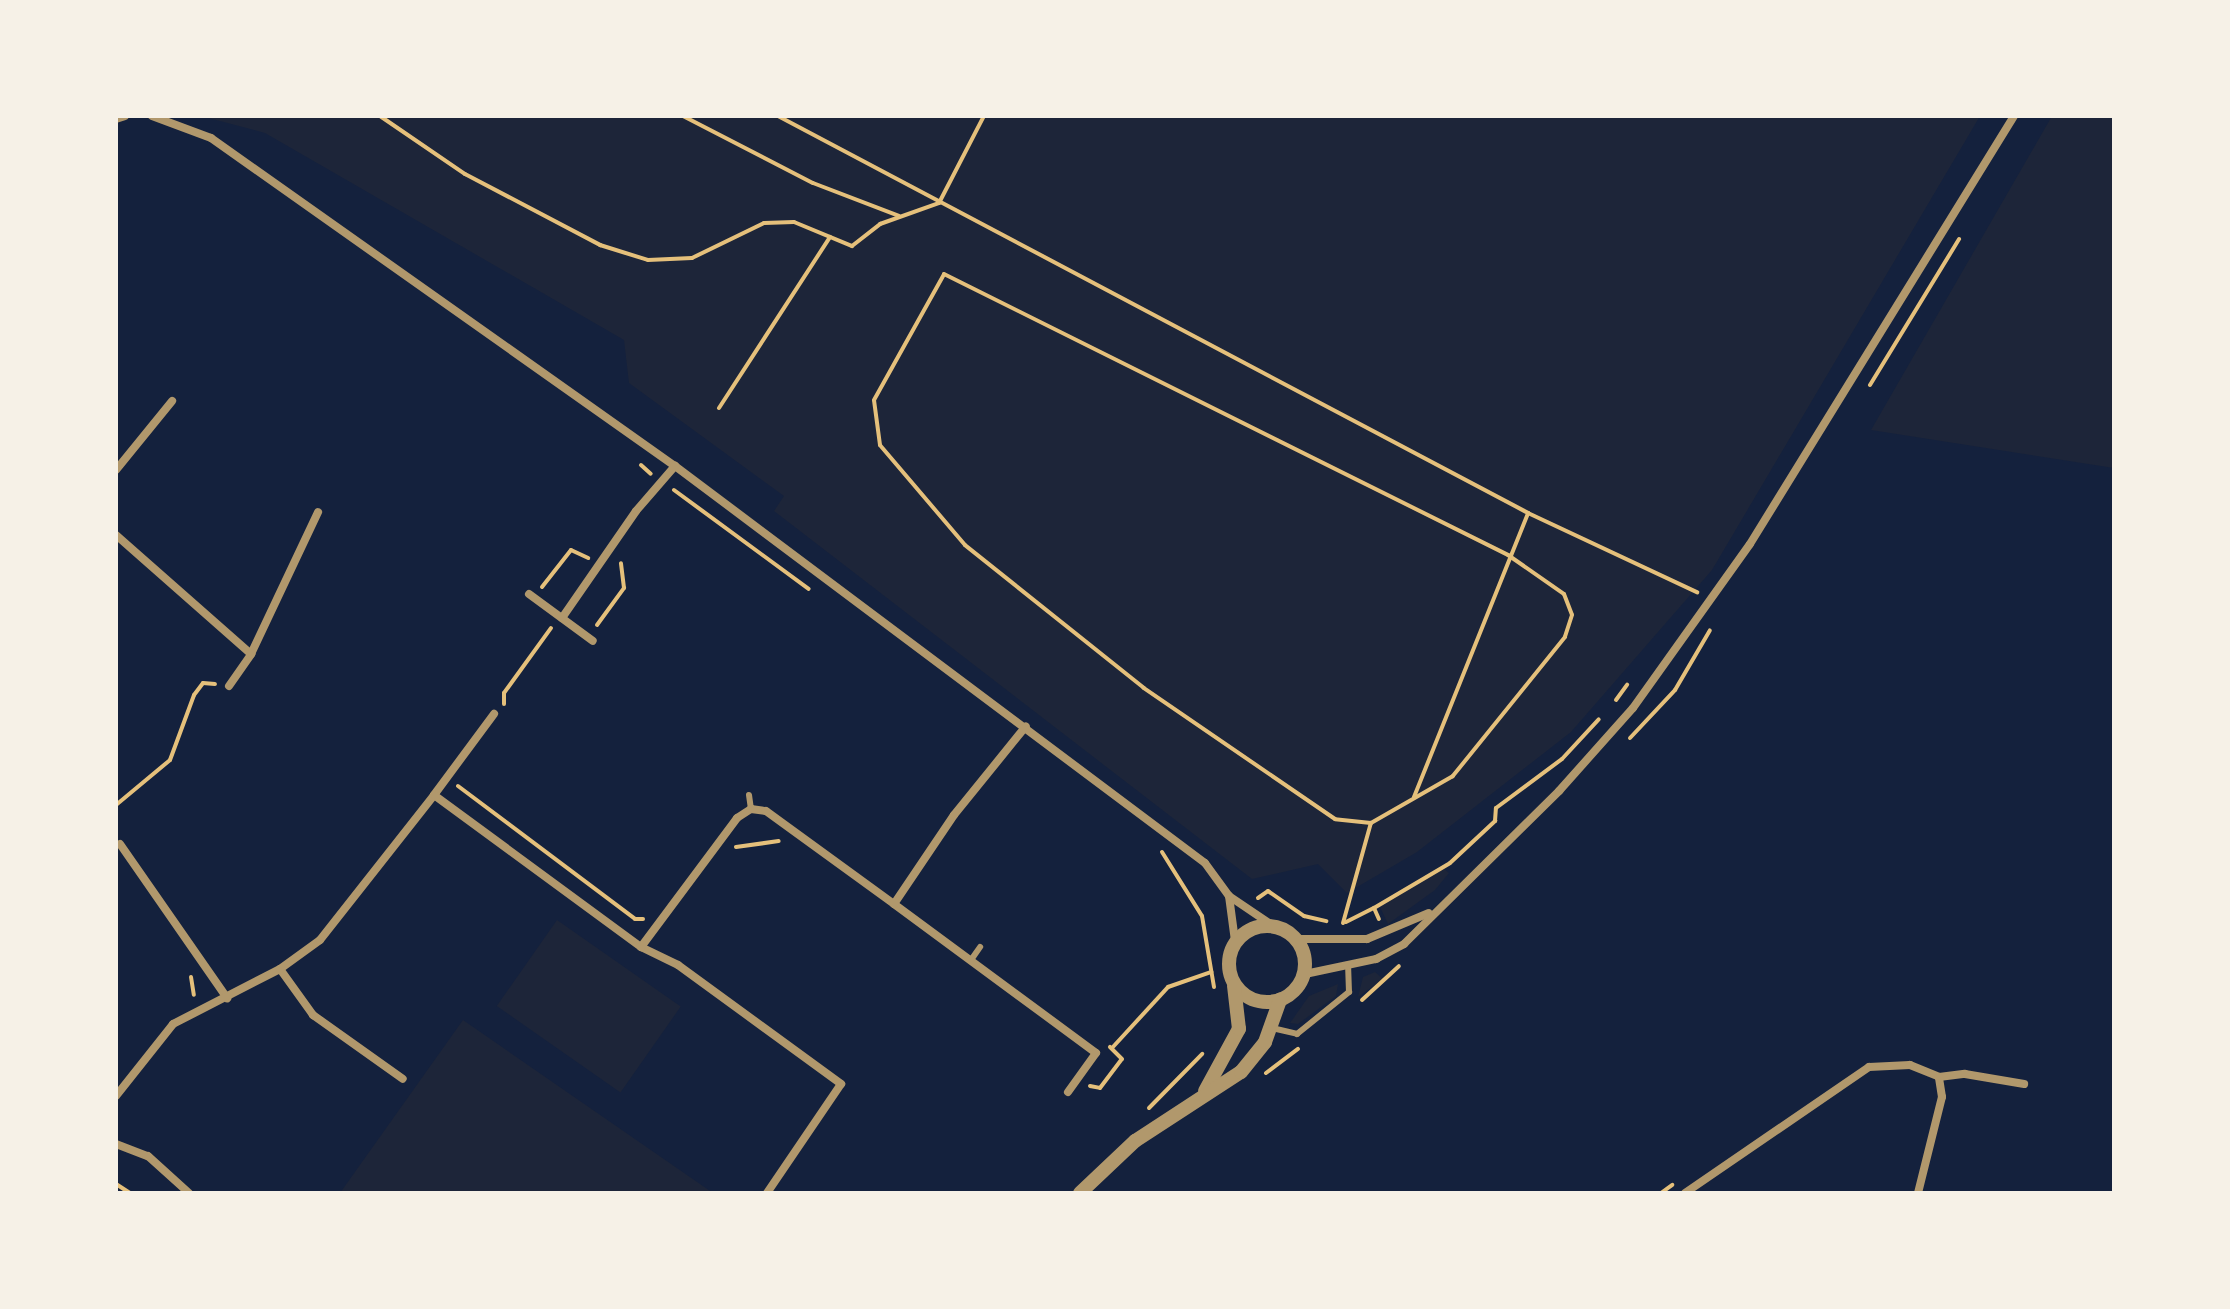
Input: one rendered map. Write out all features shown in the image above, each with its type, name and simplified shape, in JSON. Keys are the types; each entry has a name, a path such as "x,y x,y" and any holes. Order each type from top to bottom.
{"street":[{"path":"116,119 125,116"},
{"path":"152,116 211,138 675,466 1205,863 1229,896 1272,925 1296,939 1341,942 1385,934 1435,911"},
{"path":"1305,974 1348,967 1394,949 1593,755 1698,622 1902,303 2014,116"},
{"path":"116,470 172,401"},
{"path":"562,618 675,466"},
{"path":"229,686 251,654 318,512"},
{"path":"116,535 251,654"},
{"path":"529,594 593,641"},
{"path":"116,1096 167,1030 280,969 339,920 494,714"},
{"path":"894,904 954,815 1026,726"},
{"path":"434,795 641,947 678,965 841,1084 767,1193"},
{"path":"641,947 737,818 751,809 766,811 1096,1053 1068,1092"},
{"path":"120,844 227,998"},
{"path":"1203,1095 1239,1029 1241,1009 1229,963 1235,941 1229,896"},
{"path":"1235,941 1258,926 1272,925"},
{"path":"1232,978 1251,999 1280,1000 1291,994 1305,974 1306,957 1296,939"},
{"path":"280,969 313,1015 403,1079"},
{"path":"1080,1193 1135,1141 1241,1072 1272,1028 1280,1000"},
{"path":"1685,1193 1863,1069 1910,1065 1939,1077 1965,1074 2024,1084"},
{"path":"1918,1193 1942,1095 1939,1077"},
{"path":"116,1144 148,1156 189,1193"}],"lane":[{"path":"749,795 751,809"},
{"path":"971,960 980,947"},
{"path":"1272,1028 1297,1034 1347,994 1348,967"}],"path":[{"path":"380,116 465,174 600,245 648,260 692,258 764,223 794,222 852,246 880,224 939,203 984,116"},
{"path":"683,116 813,183 901,216"},
{"path":"778,116 1528,513 1696,594"},
{"path":"719,408 830,237"},
{"path":"944,274 1508,555 1564,594 1572,615 1565,637 1453,776 1413,799 1371,823 1335,819 1144,688 965,545 880,445 874,400 944,274"},
{"path":"641,465 814,593"},
{"path":"1413,799 1508,555 1528,513"},
{"path":"1688,605 1704,582"},
{"path":"505,713 504,693 562,618"},
{"path":"1613,704 1630,682"},
{"path":"116,805 170,760 189,706 203,683 229,686"},
{"path":"1247,907 1268,891 1304,916 1343,923 1374,908 1450,863 1495,821 1496,808 1562,759 1607,711"},
{"path":"444,802 458,782 635,919 649,913"},
{"path":"1343,923 1371,823"},
{"path":"729,851 757,841 790,845"},
{"path":"1158,848 1181,876 1204,923 1217,993"},
{"path":"1374,908 1385,934"},
{"path":"1204,923 1232,916"},
{"path":"1394,949 1403,963"},
{"path":"182,964 195,985 190,1002"},
{"path":"1112,1048 1168,987 1211,972"},
{"path":"1083,1094 1090,1085 1100,1088 1122,1059 1100,1039"},
{"path":"1139,1119 1209,1048"},
{"path":"116,1184 130,1193"}],"shaded area":[{"path":"201,116 1980,116 1712,570 1571,732 1417,852 1347,893 1318,864 1252,879 774,511 784,496 629,383 624,340 265,133"},
{"path":"2052,116 2114,116 2114,468 1871,430"},
{"path":"1443,868 1449,873 1435,890 1388,924 1380,907"},
{"path":"557,920 681,1007 620,1093 497,1006"},
{"path":"1375,972 1383,979 1358,997 1363,977"},
{"path":"1338,984 1336,996 1298,1024 1290,1023 1309,996"},
{"path":"463,1020 713,1193 340,1193"}]}
